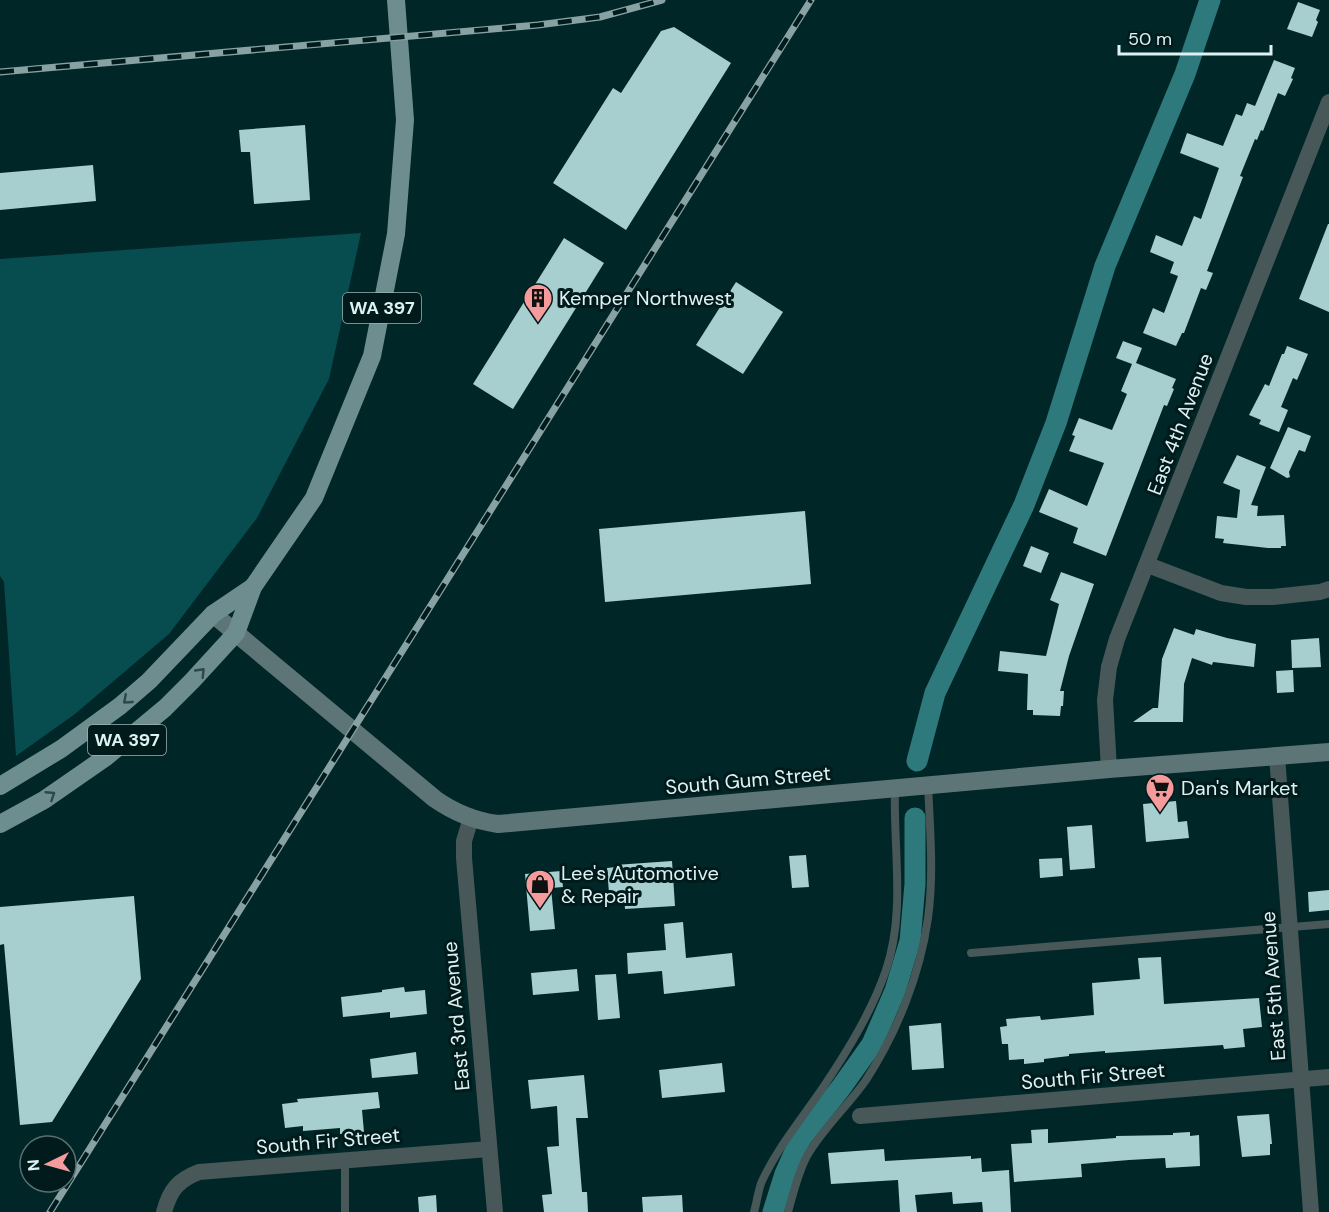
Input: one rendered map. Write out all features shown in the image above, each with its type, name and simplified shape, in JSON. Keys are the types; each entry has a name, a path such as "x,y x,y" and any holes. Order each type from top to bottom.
{"main road":[{"name":"WA 397","path":"0,824 44,800 135,734 192,681 236,633 253,587 314,498 372,356 396,234 405,120 396,0"},
{"name":"WA 397","path":"0,786 61,749 120,706 213,614 253,587"},
{"name":"South Gum Street","path":"213,614 435,799 471,818 498,824 1109,769 1329,752"}],"street":[{"name":"East 4th Avenue","path":"1109,769 1105,700 1109,667 1117,639 1329,102"},
{"path":"1148,565 1221,593 1246,597 1273,597 1320,592 1329,588"},
{"name":"East 5th Avenue","path":"1277,756 1311,1212"},
{"name":"East 3rd Avenue","path":"471,818 464,841 464,858 495,1212"},
{"name":"South Fir Street","path":"860,1116 1329,1077"},
{"name":"South Fir Street","path":"164,1212 168,1197 176,1187 185,1178 199,1172 489,1149"}],"lane":[{"path":"788,1212 807,1156 867,1078 883,1050 915,976 928,916 931,876 928,785"},
{"path":"754,1212 761,1183 788,1136 825,1085 861,1026 886,969 897,915 895,789"},
{"path":"971,953 1329,924"},
{"path":"843,1110 860,1116"},
{"path":"345,1160 345,1212"}],"shaded area":[{"path":"361,233 329,379 257,518 169,634 75,714 16,756 4,582 0,576 0,259"}],"building":[{"path":"1298,2 1320,10 1312,37 1287,29"},
{"path":"674,27 731,63 626,230 553,183 613,88 621,93 661,31"},
{"path":"1274,60 1295,68 1291,78 1293,79 1285,96 1278,93 1263,131 1261,130 1257,140 1255,139 1207,271 1213,273 1206,290 1201,288 1184,333 1176,346 1143,333 1153,308 1164,313 1178,276 1170,273 1174,262 1150,252 1156,235 1182,246 1194,216 1201,219 1219,168 1180,153 1187,133 1223,146 1236,114 1242,116 1247,103 1255,106"},
{"path":"305,125 310,200 254,204 250,152 241,152 239,130"},
{"path":"93,165 96,201 0,210 0,173"},
{"path":"1329,224 1329,312 1299,299"},
{"name":"Kemper Northwest","path":"564,238 604,263 513,409 473,384"},
{"path":"736,282 783,312 743,374 696,345"},
{"path":"1123,341 1142,348 1136,363 1176,379 1172,388 1174,389 1167,406 1164,405 1106,556 1073,543 1078,528 1039,512 1049,489 1087,506 1104,463 1069,451 1075,436 1072,435 1079,418 1112,430 1127,394 1121,391 1132,364 1116,358"},
{"path":"1287,346 1308,354 1297,380 1293,378 1281,407 1288,410 1279,432 1259,424 1261,420 1249,415 1265,384 1269,386"},
{"path":"1288,427 1311,436 1305,452 1299,450 1289,472 1290,477 1287,478 1270,468"},
{"path":"1237,455 1266,467 1251,505 1258,506 1257,516 1284,515 1286,546 1268,548 1223,543 1224,539 1215,538 1217,516 1237,518 1240,490 1223,483"},
{"path":"805,511 811,584 605,602 599,529"},
{"path":"1031,546 1049,553 1041,573 1023,566"},
{"path":"1061,572 1094,584 1069,656 1060,691 1064,691 1060,716 1033,715 1033,710 1027,710 1028,674 998,671 1000,651 1046,656 1059,604 1050,600"},
{"path":"1174,628 1194,635 1196,629 1256,644 1254,667 1213,662 1212,665 1192,658 1184,684 1183,722 1133,722 1153,708 1158,708 1162,659"},
{"path":"1319,638 1321,667 1292,668 1291,640"},
{"path":"1293,670 1294,692 1277,693 1276,671"},
{"name":"Dan's Market","path":"1176,801 1178,822 1187,821 1189,838 1146,842 1143,804"},
{"path":"1092,825 1095,868 1070,870 1067,827"},
{"path":"806,855 809,887 792,888 789,856"},
{"path":"1062,858 1063,876 1040,878 1039,859"},
{"path":"672,861 675,906 625,909 624,894 609,893 607,868 616,867 615,865"},
{"name":"Lee's Automotive & Repair","path":"561,871 563,887 551,888 555,929 530,931 525,874"},
{"path":"1329,890 1329,910 1309,912 1308,892"},
{"path":"134,896 141,979 52,1122 20,1125 4,944 0,945 0,907"},
{"path":"683,922 686,958 732,953 735,986 664,994 662,971 628,974 627,953 666,950 664,924"},
{"path":"1161,957 1164,1004 1259,998 1262,1027 1243,1029 1245,1047 1224,1049 1223,1045 1105,1053 1105,1051 1069,1054 1069,1056 1044,1059 1044,1062 1024,1064 1024,1059 1009,1060 1008,1044 1002,1044 1000,1027 1007,1026 1006,1019 1040,1016 1041,1020 1094,1015 1092,983 1140,979 1138,958"},
{"path":"577,969 579,991 533,995 531,973"},
{"path":"616,974 620,1018 598,1020 595,975"},
{"path":"404,987 405,992 425,990 427,1014 390,1018 390,1012 343,1017 341,997"},
{"path":"941,1023 944,1068 912,1070 909,1026"},
{"path":"416,1052 418,1074 372,1078 370,1059"},
{"path":"722,1063 725,1092 662,1098 659,1070"},
{"path":"584,1075 588,1118 576,1118 582,1192 587,1192 588,1212 544,1212 542,1195 552,1194 547,1147 559,1146 557,1106 531,1109 528,1080"},
{"path":"378,1092 380,1108 362,1110 364,1132 340,1134 340,1128 303,1131 303,1126 285,1128 282,1104 298,1102 297,1099"},
{"path":"1269,1114 1272,1144 1270,1144 1270,1155 1242,1157 1237,1116"},
{"path":"1048,1129 1048,1143 1190,1132 1190,1136 1199,1135 1200,1166 1166,1168 1165,1158 1081,1164 1082,1177 1014,1182 1011,1144 1032,1143 1031,1130"},
{"path":"884,1149 885,1161 971,1156 971,1159 981,1158 982,1172 1009,1170 1011,1212 983,1212 982,1202 953,1204 952,1192 915,1195 917,1212 900,1212 898,1180 831,1184 828,1153"},
{"path":"436,1195 437,1212 419,1212 418,1197"},
{"path":"682,1195 683,1212 643,1212 642,1197"}],"waterway":[{"path":"917,761 935,693 1024,505 1056,423 1105,266 1185,74 1210,0"},
{"path":"773,1212 785,1174 801,1138 872,1044 895,991 910,941 915,884 915,818"}],"railway":[{"path":"0,72 538,25 600,17 662,0"},
{"path":"50,1212 811,0"}],"place":[{"name":"Kemper Northwest","path":"538,324"},
{"name":"Dan's Market","path":"1160,814"},
{"name":"Lee's Automotive & Repair","path":"540,910"}]}
